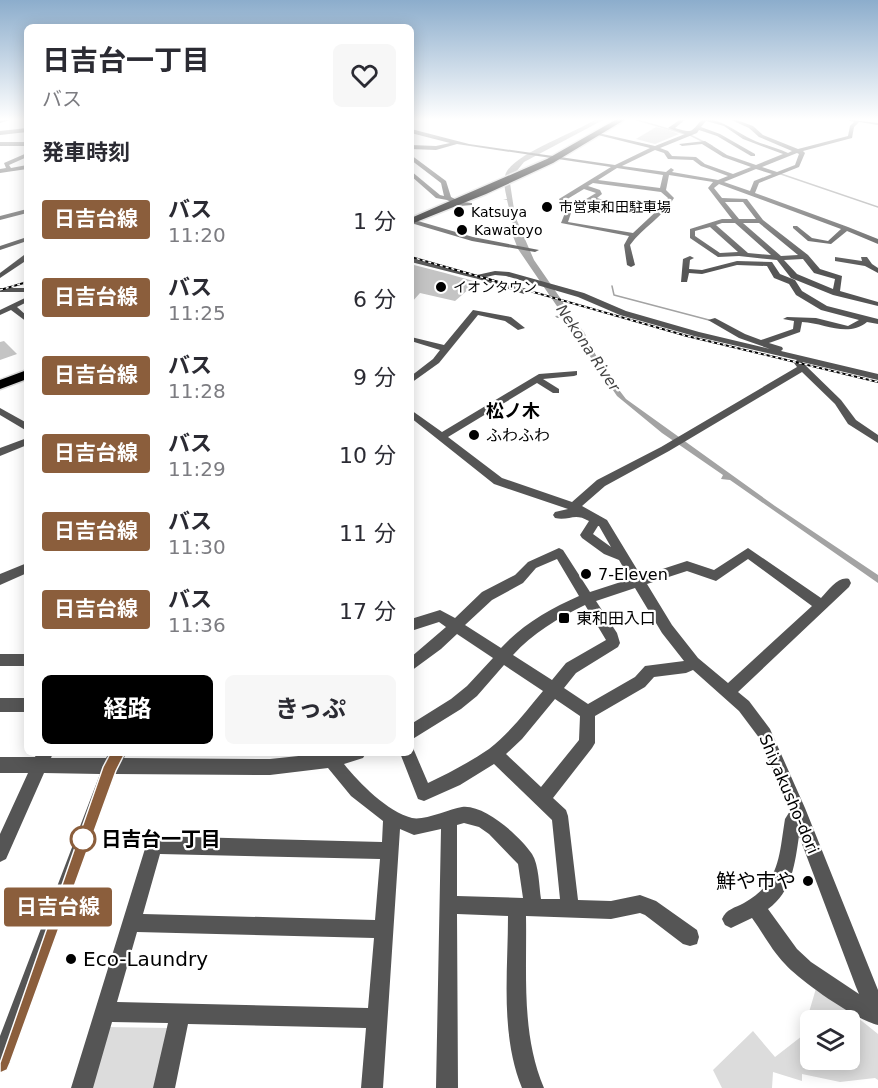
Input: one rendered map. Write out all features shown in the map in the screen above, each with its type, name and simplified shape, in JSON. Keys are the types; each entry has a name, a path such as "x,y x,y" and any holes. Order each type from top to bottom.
{"highway":[{"path":"414,219 453,201 481,192 525,170"},
{"path":"0,385 24,375"},
{"path":"0,391 24,381"}],"street":[{"path":"428,170 444,182 453,201"},
{"path":"610,170 561,200 568,213 564,223 633,235"},
{"path":"640,170 719,182 846,228 878,242"},
{"path":"663,190 666,174 671,170"},
{"path":"716,170 734,176"},
{"path":"751,170 719,182 711,188 737,221 779,258 794,276 836,293 878,304"},
{"path":"763,170 778,174"},
{"path":"753,194 756,182 786,170"},
{"path":"414,176 438,197 470,204"},
{"path":"592,181 663,190 671,198 633,235 627,247 631,265"},
{"path":"583,187 598,191 585,202"},
{"path":"592,198 610,203"},
{"path":"720,200 745,200 761,221 805,257 817,272 839,278 836,293"},
{"path":"643,201 667,204"},
{"path":"771,210 791,208"},
{"path":"0,218 24,212"},
{"path":"414,221 503,248 506,254"},
{"path":"761,221 737,221 712,225 693,230 692,237 718,255 805,257"},
{"path":"712,225 745,254"},
{"path":"795,227 810,240 829,243 846,228"},
{"path":"716,238 725,237"},
{"path":"697,239 706,239"},
{"path":"0,248 24,240"},
{"path":"486,242 535,250"},
{"path":"0,267 24,250"},
{"path":"690,258 687,260 685,275 737,263 769,264 777,276 792,282 800,293 824,308 841,317 878,322"},
{"path":"0,276 24,259"},
{"path":"838,259 865,261 878,271"},
{"path":"414,261 527,292"},
{"path":"481,278 498,273 528,280 565,290 623,313 795,359 878,377"},
{"path":"0,291 24,290"},
{"path":"0,313 24,301"},
{"path":"13,308 24,317"},
{"path":"414,377 447,349 476,312 508,319 521,328"},
{"path":"762,342 797,330 798,319"},
{"path":"712,320 736,333 789,353 838,402 852,422 878,440"},
{"path":"787,320 824,322 849,329 864,320"},
{"path":"414,340 447,349"},
{"path":"559,515 579,509 601,483 665,449 802,368"},
{"path":"441,437 542,376 574,373"},
{"path":"536,379 556,391"},
{"path":"0,404 24,417"},
{"path":"0,411 24,426"},
{"name":"Shiyakusho-dori","path":"414,415 498,481 579,509 597,518 610,533 667,629 693,662 744,706 765,734 799,813 866,987 878,1010"},
{"path":"0,452 24,442"},
{"path":"597,518 586,535 608,551 624,557"},
{"path":"409,756 424,793 454,779 495,754 517,735 571,668 590,654 613,643 612,637 559,553 532,566 519,579 487,596 414,662"},
{"path":"414,731 442,715 472,691 516,642 548,617 588,598 638,581 687,566 716,576 748,553 821,605"},
{"path":"0,580 24,569"},
{"path":"729,691 845,583"},
{"path":"414,624 435,615 440,616 588,712"},
{"path":"0,660 24,660"},
{"path":"588,712 640,682 650,671 686,667 693,662"},
{"path":"0,705 24,705"},
{"path":"542,798 587,743 588,712"},
{"path":"495,754 542,798 562,822 570,909"},
{"path":"0,1063 112,758"},
{"path":"0,765 42,759 112,758 270,767 327,758 344,779 392,817 414,827 464,815 483,820 523,855 525,908 514,965 523,1057 531,1087"},
{"path":"0,853 5,830 42,759"},
{"path":"731,919 767,901 785,874 793,819 799,813"},
{"path":"372,1088 392,817"},
{"path":"447,1088 449,819"},
{"path":"82,1088 154,845 389,851"},
{"path":"449,905 611,910 640,904 650,907 690,937"},
{"path":"756,908 779,944 804,969 870,1013 878,1015"},
{"path":"131,923 384,929"},
{"path":"105,1012 377,1018"},
{"path":"164,1088 180,1014"}],"shaded area":[{"path":"817,985 848,1010 810,1010"},
{"path":"860,1020 878,1034 878,1080 875,1078 840,1082 802,1074 802,1081 773,1072 772,1088 722,1088 713,1070 753,1031 775,1057 800,1038 800,1070 860,1070"},
{"path":"106,1027 168,1028 155,1088 88,1088"}],"water":[{"name":"Nekona River","path":"518,170 510,183 515,216 534,260 563,302 565,310 584,332 603,369 626,399 775,506 878,575 878,583 730,480 721,479 723,475 662,433 617,396 564,318 555,316 563,315 518,249 513,236 515,233 507,200 503,199 507,199 504,185 507,171"}],"building":[{"name":"イオンタウン","path":"414,265 477,282 455,301 420,293 414,300"},
{"path":"4,341 17,354 0,360 0,342"}],"waterway":[{"path":"778,173 878,207"},
{"path":"612,286 614,295 709,320"}],"railway":[{"path":"414,258 687,336 878,382"},
{"path":"0,290 24,283"}],"bus line":[{"name":"日吉台線","path":"0,1063 110,767 116,756"}],"place":[{"name":"市営東和田駐車場","path":"547,207"},
{"name":"Katsuya","path":"459,212"},
{"name":"Kawatoyo","path":"462,230"},
{"name":"イオンタウン","path":"441,287"},
{"name":"ふわふわ","path":"474,435"},
{"name":"7-Eleven","path":"586,574"},
{"name":"東和田入口","path":"564,618"},
{"name":"日吉台一丁目","path":"83,839"},
{"name":"鮮や市や","path":"808,881"},
{"name":"Eco-Laundry","path":"71,959"}],"district":[{"name":"松ノ木","path":"513,410"}]}
